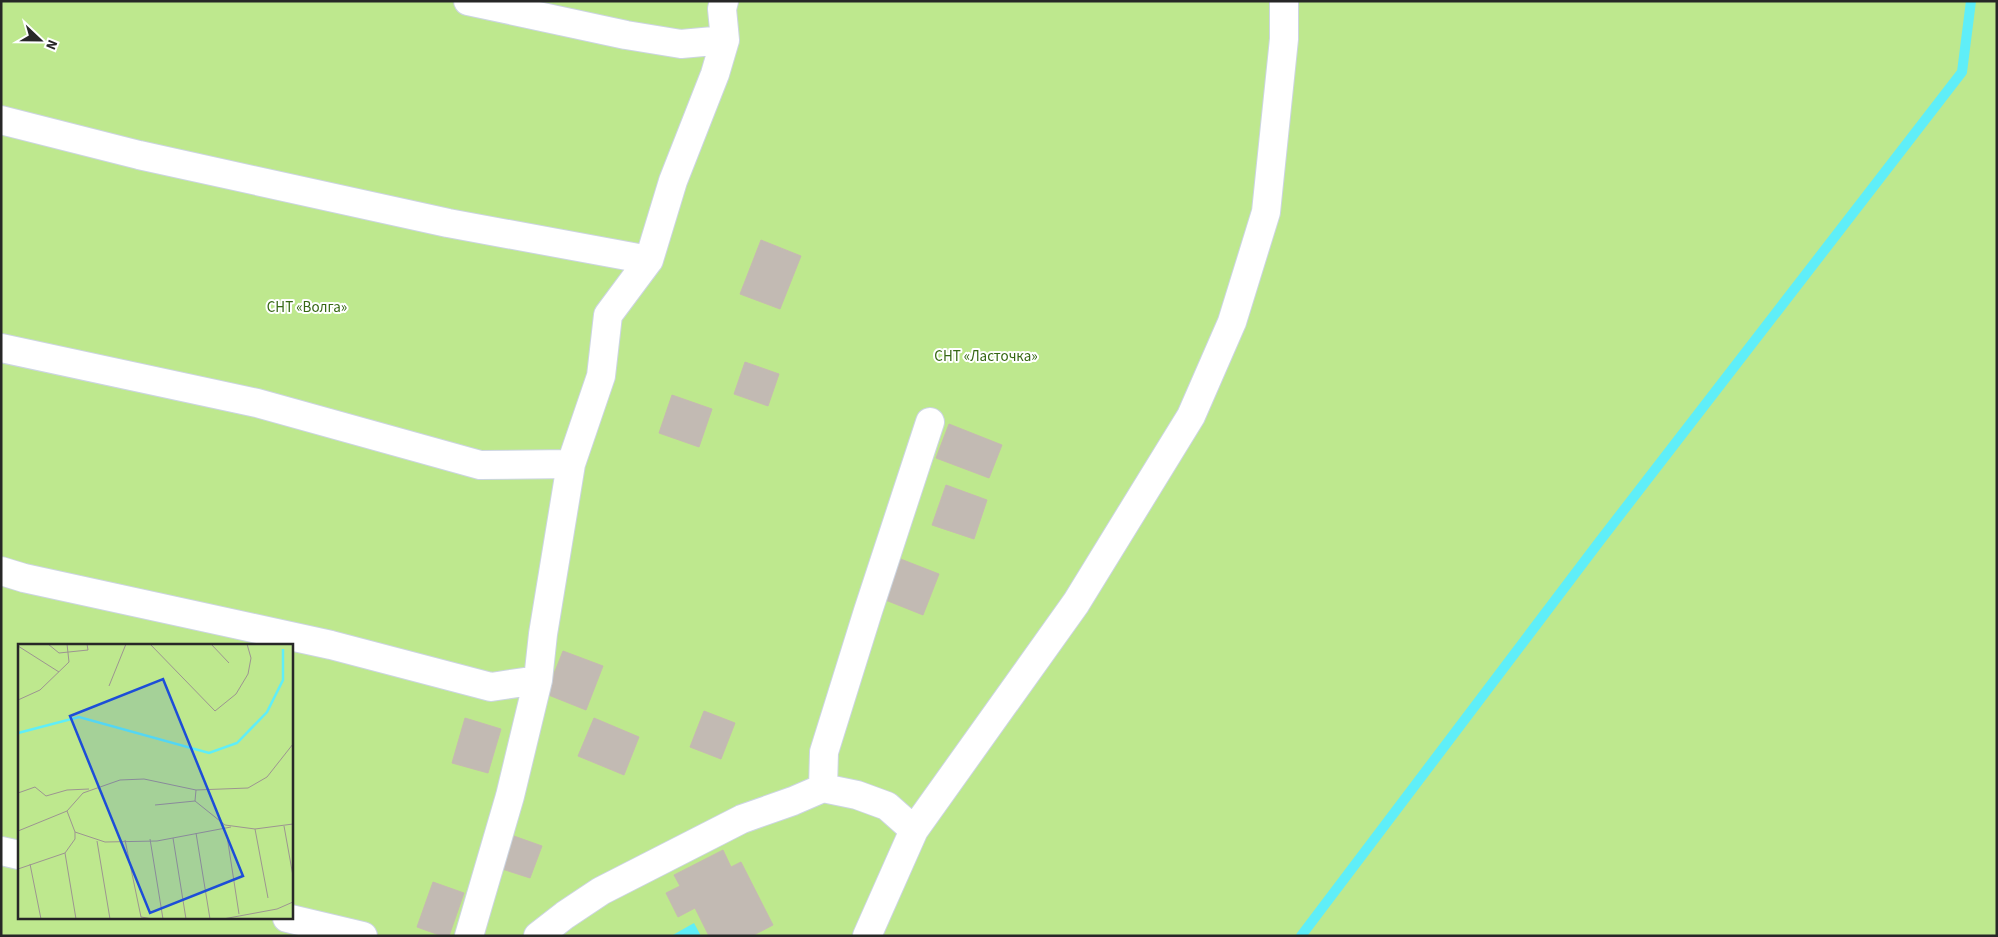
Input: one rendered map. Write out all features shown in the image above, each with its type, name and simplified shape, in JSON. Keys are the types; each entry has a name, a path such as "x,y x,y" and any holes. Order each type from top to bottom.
{"street":[{"path":"468,1 626,35 681,44 725,40"},
{"path":"469,936 510,796 538,680 571,464 601,376 608,315 649,260 673,181 712,83 725,40 722,9 724,1"},
{"path":"867,936 914,830 1076,603 1191,416 1232,322 1266,212 1284,38 1284,1"},
{"path":"1,120 139,155 448,223 649,260"},
{"path":"1,348 258,403 480,465 571,464"},
{"path":"823,788 824,752 930,422"},
{"path":"1,571 24,578 331,645 491,687 538,680"},
{"path":"538,936 565,914 601,891 742,819 823,788 857,794 887,806 914,830"},
{"path":"1,851 18,855"},
{"path":"292,919 363,936"}],"green space":[{"path":"1,1 1997,1 1997,936 1,936"}],"water":[{"path":"694,923 701,936 671,936"}],"building":[{"path":"761,240 801,256 780,309 740,294"},
{"path":"745,362 779,374 768,406 734,394"},
{"path":"672,395 712,409 699,447 659,433"},
{"path":"949,424 1002,445 989,478 936,458"},
{"path":"946,485 987,500 974,539 932,525"},
{"path":"898,558 939,574 923,615 883,599"},
{"path":"563,651 603,666 586,710 546,694"},
{"path":"704,711 735,723 721,759 690,747"},
{"path":"465,718 501,729 488,773 452,763"},
{"path":"594,718 639,737 624,775 578,756"},
{"path":"511,835 542,846 530,878 499,868"},
{"path":"723,850 731,867 741,862 773,925 752,936 709,936 695,908 678,917 666,893 680,886 674,875"},
{"path":"433,882 464,893 449,936 442,936 417,927"}],"waterway":[{"path":"1301,936 1599,542 1962,72 1971,1"}],"park label":[{"name":"СНТ «Волга»","path":"307,307"},
{"name":"СНТ «Ласточка»","path":"986,356"}]}
